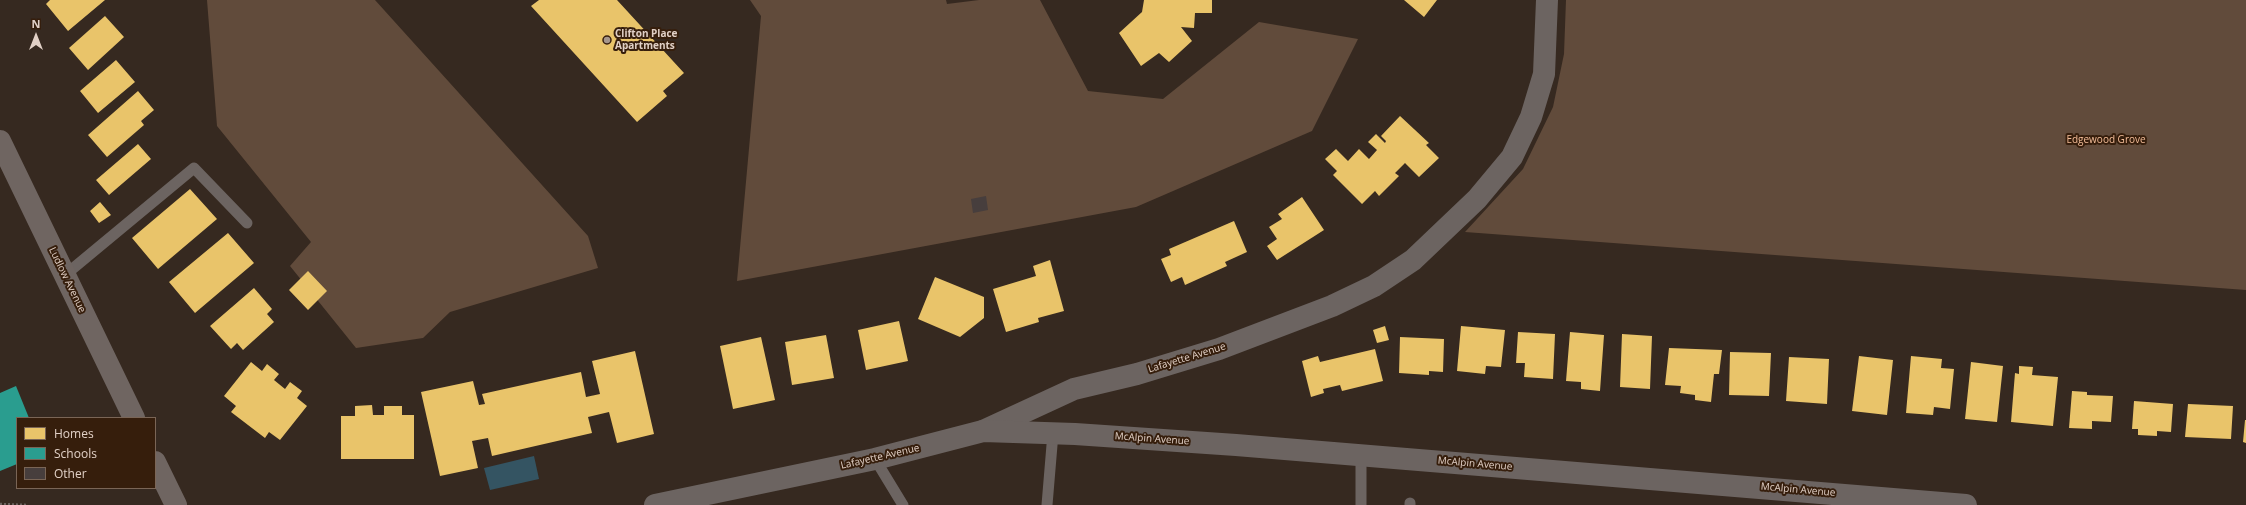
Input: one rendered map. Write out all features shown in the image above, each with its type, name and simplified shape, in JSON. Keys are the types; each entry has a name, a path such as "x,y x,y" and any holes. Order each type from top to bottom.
{"main road":[{"name":"Ludlow Avenue","path":"0,141 134,417"},
{"path":"156,464 176,505"}],"street":[{"name":"Lafayette Avenue","path":"655,505 696,502 983,431 1074,389 1137,374 1219,349 1332,306 1374,286 1413,260 1478,199 1512,157 1531,117 1544,74 1547,0"},
{"name":"McAlpin Avenue","path":"983,431 1053,433 1361,455 1895,501 1966,505"}],"lane":[{"path":"65,275 194,168 247,223"},
{"path":"1047,505 1053,433"},
{"path":"1361,455 1361,505"},
{"path":"875,458 903,505"}],"path":[{"path":"0,504 28,505"}],"green space":[{"path":"207,0 375,0 588,236 598,268 450,312 423,338 356,348 290,266 311,242 217,126"},
{"path":"750,0 946,0 947,4 979,0 1040,0 1088,91 1163,99 1259,22 1358,39 1312,131 1136,207 737,281 761,16"},
{"name":"Edgewood Grove","path":"1566,0 2246,0 2246,290 1465,232 1523,169 1553,107 1564,54"}],"water":[{"path":"534,456 539,479 490,490 484,468"}],"building: Homes":[{"path":"50,0 105,0 68,31 46,4"},
{"name":"Clifton Place Apartments","path":"539,0 617,0 684,73 663,91 667,96 637,122 531,6"},
{"path":"1144,0 1212,0 1212,13 1195,13 1194,28 1181,27 1192,41 1169,62 1159,53 1141,66 1119,33 1142,12"},
{"path":"1404,0 1437,0 1424,17"},
{"path":"105,16 124,37 88,70 69,48"},
{"path":"116,60 135,82 98,113 80,91"},
{"path":"138,91 154,110 141,121 144,125 107,157 88,135"},
{"path":"1400,116 1429,143 1426,145 1439,158 1419,177 1405,163 1395,173 1399,176 1379,196 1375,191 1362,204 1333,175 1337,171 1325,159 1336,149 1348,161 1359,149 1369,159 1377,150 1368,142 1376,134 1385,143 1386,141 1381,136"},
{"path":"138,144 151,159 109,195 96,180"},
{"path":"190,189 217,219 158,269 132,238"},
{"path":"1302,197 1324,230 1277,260 1267,246 1277,239 1269,227 1282,219 1278,214"},
{"path":"100,202 111,215 99,223 90,211"},
{"path":"1234,221 1247,252 1225,262 1227,266 1185,285 1182,277 1171,282 1161,259 1171,255 1169,249"},
{"path":"228,233 254,263 195,313 169,282"},
{"path":"1050,260 1064,311 1038,318 1039,322 1006,332 993,289 1036,276 1033,266"},
{"path":"308,271 327,291 308,310 289,290"},
{"path":"935,277 984,297 984,318 960,337 918,319"},
{"path":"254,288 272,309 267,314 274,322 243,350 237,343 231,349 210,326"},
{"path":"899,321 908,361 866,370 858,330"},
{"path":"1385,326 1389,340 1377,343 1373,330"},
{"path":"1461,326 1505,330 1501,367 1486,366 1485,374 1457,371"},
{"path":"1518,332 1555,334 1553,379 1524,377 1525,363 1516,363"},
{"path":"1570,332 1604,335 1600,391 1581,389 1581,382 1566,381"},
{"path":"1622,334 1652,336 1650,389 1620,387"},
{"path":"826,335 834,378 792,385 785,342"},
{"path":"761,337 775,400 733,409 720,346"},
{"path":"1400,337 1444,339 1443,372 1429,371 1429,375 1399,373"},
{"path":"1669,348 1722,350 1719,374 1714,374 1711,402 1695,400 1695,395 1680,393 1681,386 1665,385"},
{"path":"1375,349 1383,381 1342,391 1340,385 1323,389 1324,393 1311,397 1302,361 1318,356 1320,362"},
{"path":"635,351 654,434 617,443 609,412 588,417 592,433 492,456 488,438 472,441 478,468 440,476 421,392 473,381 479,405 485,404 482,394 581,372 586,397 600,394 592,361"},
{"path":"1730,352 1771,353 1769,396 1729,395"},
{"path":"1859,356 1893,360 1887,415 1852,411"},
{"path":"1911,356 1942,359 1941,368 1954,369 1950,409 1934,407 1933,415 1906,413"},
{"path":"1789,357 1829,359 1827,404 1786,401"},
{"path":"251,362 262,371 267,364 279,374 274,380 285,389 290,382 302,391 297,398 307,406 280,440 269,432 265,438 231,412 236,406 224,396"},
{"path":"1971,362 2003,366 1997,422 1965,419"},
{"path":"2019,366 2033,367 2032,375 2058,377 2053,426 2011,422 2015,373 2019,374"},
{"path":"2072,391 2087,392 2087,395 2113,396 2111,422 2092,421 2092,429 2069,428"},
{"path":"2134,401 2173,404 2171,432 2157,431 2157,436 2138,435 2138,429 2132,429"},
{"path":"2188,404 2233,406 2231,439 2185,437"},
{"path":"372,405 373,415 384,415 384,406 402,406 402,415 414,415 414,459 341,459 341,416 355,416 355,406"},
{"path":"2246,420 2246,443 2243,442"}],"building: Schools":[{"path":"16,386 29,417 16,417 16,464 0,471 0,393"}],"building: Other":[{"path":"986,196 988,210 973,213 971,199"}],"place":[{"name":"Clifton Place Apartments","path":"607,40"}]}
